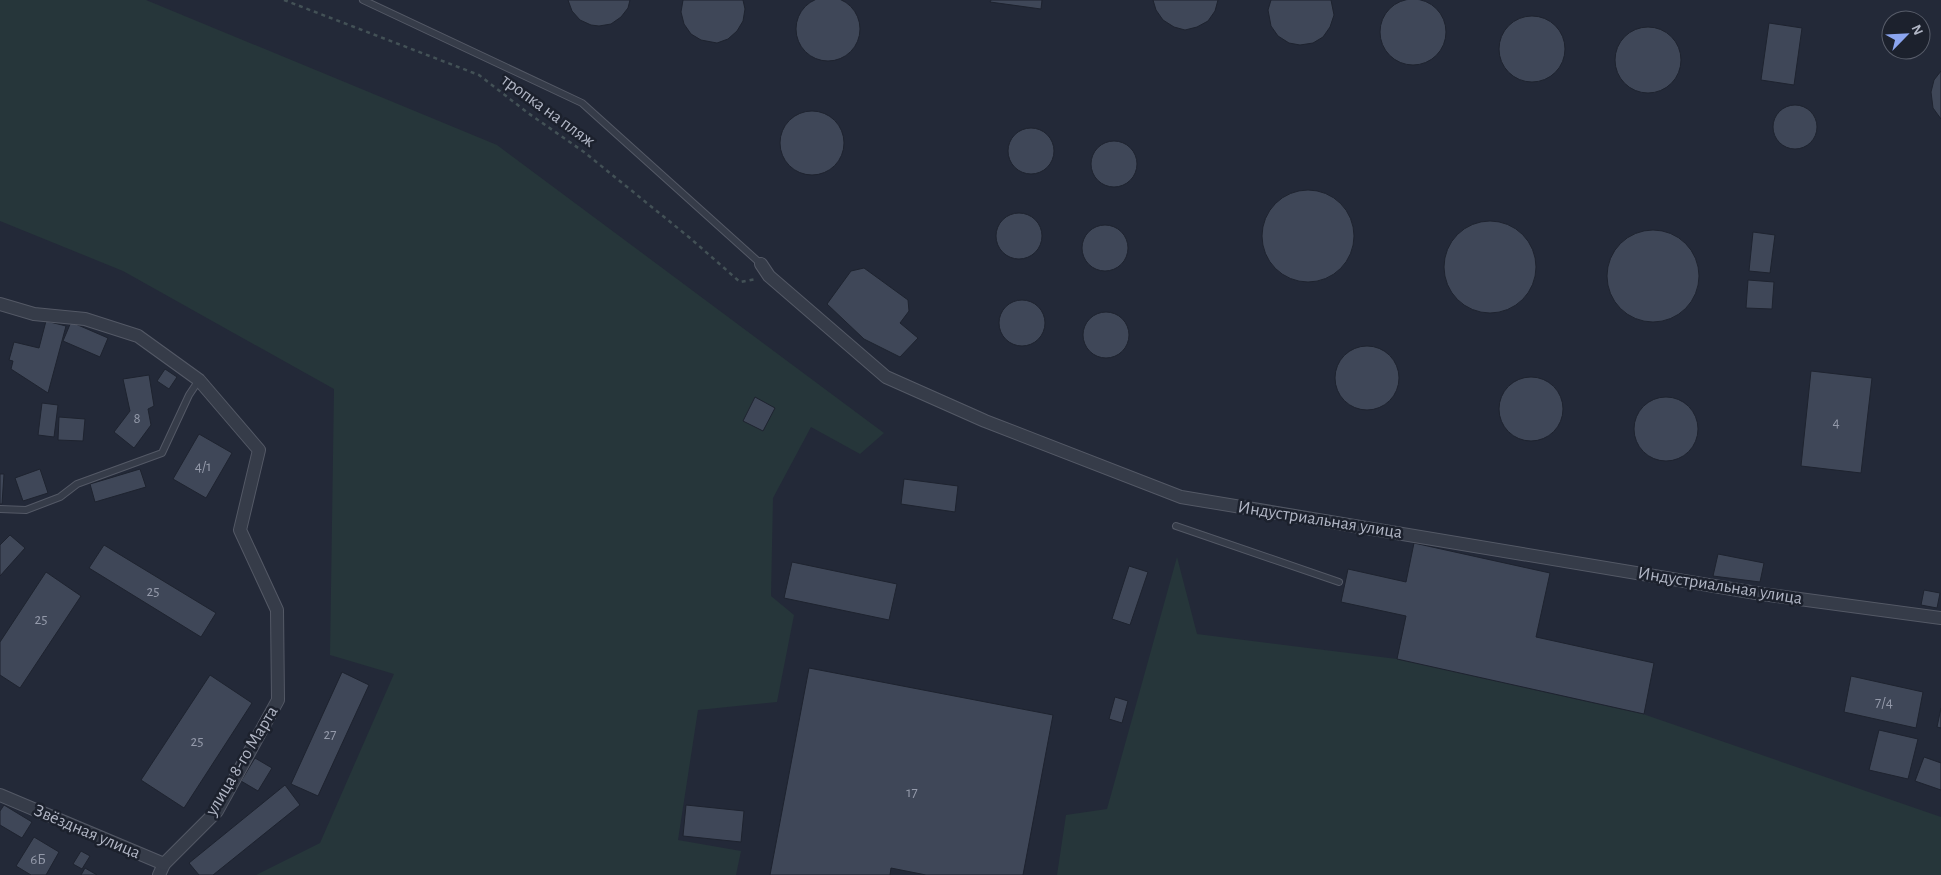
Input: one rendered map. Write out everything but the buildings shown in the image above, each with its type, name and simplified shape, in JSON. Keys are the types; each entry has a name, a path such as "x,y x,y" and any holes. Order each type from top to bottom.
{"street":[{"name":"Индустриальная улица","path":"761,264 770,276 886,377 985,421 1181,498 1762,594 1941,618"},
{"name":"улица 8-го Марта","path":"0,304 34,314 85,319 138,336 199,380 259,450 240,530 277,610 278,700 217,811 162,870"},
{"name":"Звёздная улица","path":"0,795 162,870"}],"lane":[{"path":"363,0 582,103 761,264"},
{"path":"0,509 26,510 60,497 77,484 162,453 189,395 199,380"},
{"path":"1176,526 1339,582"}],"path":[{"name":"тропка на пляж","path":"284,0 479,75 528,113 584,152 690,238 740,282 770,276"}],"shaded area":[{"path":"0,0 146,0 497,145 884,433 860,454 811,427 773,498 771,596 794,615 777,702 698,710 678,840 741,851 736,875 256,875 320,843 394,674 330,655 334,389 123,271 0,221"},
{"path":"1177,557 1197,634 1397,659 1643,714 1941,817 1941,875 1057,875 1066,815 1107,809"}]}
